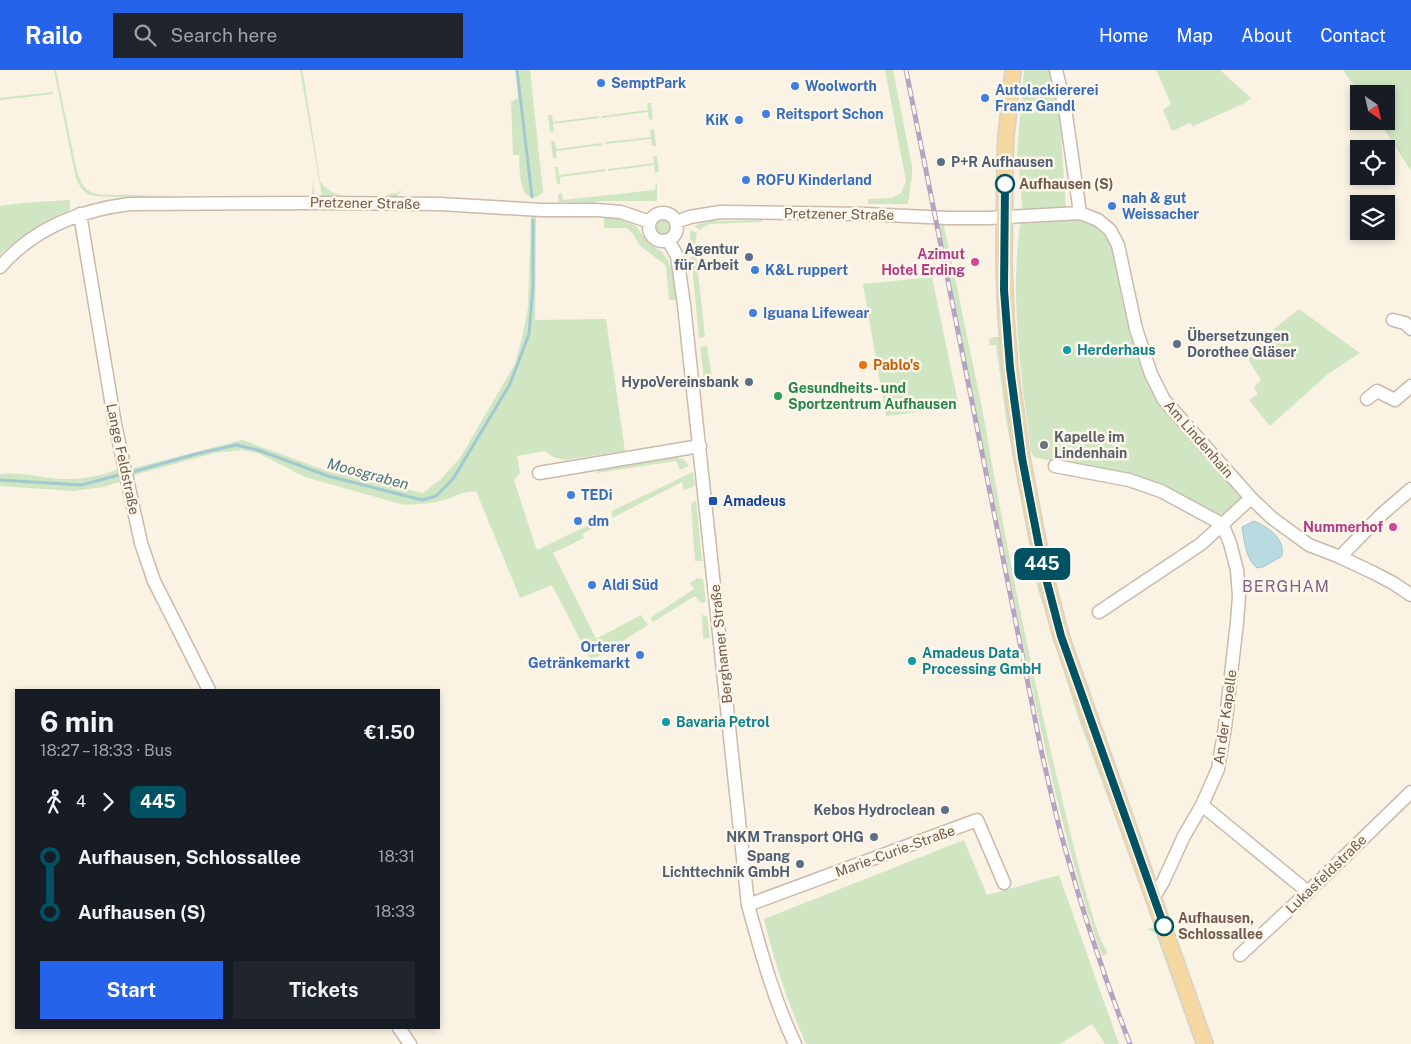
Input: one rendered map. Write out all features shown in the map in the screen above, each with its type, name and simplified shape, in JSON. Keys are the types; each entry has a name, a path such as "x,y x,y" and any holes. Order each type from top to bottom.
{"main road":[{"path":"1013,70 1006,136 1004,290 1010,368 1022,458 1043,567 1061,636 1205,1044"}],"street":[{"path":"1056,70 1065,108 1080,213"},
{"name":"Pretzener Straße","path":"0,267 8,257 62,221 111,206 130,204 440,204 621,212 650,222"},
{"name":"Pretzener Straße","path":"676,222 690,217 720,212 864,214 949,218 1004,217"},
{"path":"664,213 671,216 676,222 675,234 668,240 661,241 653,237 649,231 650,222 655,215 664,213"},
{"name":"Am Lindenhain","path":"1004,217 1080,213 1098,220 1110,230 1118,245 1136,329 1151,374 1164,400 1251,498 1272,518 1309,545 1340,557 1393,583 1411,595"},
{"name":"Lange Feldstraße","path":"80,214 115,424 141,544 150,571 209,689"},
{"name":"Berghamer Straße","path":"668,240 677,256 684,305 748,905 771,984 796,1044"},
{"path":"1393,320 1405,322 1411,329"},
{"path":"1366,399 1377,391 1395,400 1411,386"},
{"path":"539,473 700,446"},
{"path":"1055,466 1129,480 1161,491 1222,524"},
{"path":"1340,557 1382,514 1411,489"},
{"path":"1099,612 1201,544 1251,498"},
{"name":"An der Kapelle","path":"1154,897 1213,782 1226,724 1239,596 1237,570 1230,543 1222,524"},
{"name":"Lukasfeldstraße","path":"1240,955 1411,792"},
{"path":"1202,805 1308,892"},
{"name":"Marie-Curie-Straße","path":"748,905 977,820 1004,883"},
{"path":"400,1029 410,1044"}],"green space":[{"path":"54,70 56,70 77,172 83,185 93,193 111,195 311,197 313,179 315,198 250,200 114,197 89,194 81,188 75,174"},
{"path":"300,70 302,70 304,79 320,181 333,192 350,197 385,197 402,189 396,198 323,198"},
{"path":"516,70 530,70 543,192 536,197 525,192 521,180 519,155 513,155 511,102 518,98"},
{"path":"885,70 893,70 912,166 908,204 868,204 868,199 892,198 901,193 906,181"},
{"path":"1024,70 1053,70 1058,89 1066,210 1038,211 1022,208 1017,154"},
{"path":"1156,70 1220,70 1251,98 1243,104 1196,125 1193,126 1190,123 1172,131 1163,110 1171,104"},
{"path":"1343,70 1411,70 1411,171 1395,146 1395,140 1391,140 1385,130 1395,130 1395,85 1354,85"},
{"path":"53,92 53,94 0,100 0,98"},
{"path":"647,103 651,103 653,119 649,120 648,112 602,118 602,116 648,110"},
{"path":"548,115 552,115 553,122 599,116 599,118 553,124 554,131 550,132"},
{"path":"654,129 656,146 652,146 651,139 605,144 605,142 651,137 650,130"},
{"path":"551,141 555,141 556,149 602,143 602,145 556,151 557,158 553,158"},
{"path":"653,156 657,156 659,172 655,173 654,165 608,171 608,169 654,163"},
{"path":"555,167 558,167 559,175 605,169 606,171 560,177 560,184 557,184"},
{"path":"656,183 657,201 559,202 558,194 562,193 563,200 655,190"},
{"path":"70,200 70,210 33,230 0,255 0,206"},
{"path":"531,217 536,217 535,320 606,319 625,451 565,460 553,457 545,451 517,456 520,473 514,480 537,550 605,517 606,521 582,534 584,538 553,553 596,639 641,615 648,625 591,661 552,585 520,598 476,491 462,493 448,499 430,503 404,505 305,477 260,454 243,450 214,453 131,476 130,469 242,440 330,472 423,493 441,479 460,458 515,364 528,308"},
{"path":"604,217 619,219 636,226 649,244 662,252 668,260 673,274 676,300 669,300 666,266 640,246 627,228 604,228"},
{"path":"1077,218 1088,221 1098,228 1113,251 1124,308 1142,364 1244,496 1222,518 1064,464 1034,457 1031,451 1022,385 1017,319 1016,275 1021,221"},
{"path":"663,220 668,222 670,227 668,232 663,234 658,232 656,227 658,222"},
{"path":"712,220 762,220 762,222 709,224 700,230 694,226"},
{"path":"74,225 78,232 106,393 108,421 104,402 105,392"},
{"path":"939,225 944,225 983,413 1021,613 1053,761 1086,895 1102,942 1108,953 1102,956 1074,865 1051,774 1021,635"},
{"path":"690,230 697,233 695,244 705,337 699,338 690,244"},
{"path":"932,277 959,407 886,416 863,284"},
{"path":"1299,309 1360,353 1328,374 1270,426 1249,400 1258,394 1254,387 1261,380 1249,361 1250,348"},
{"path":"992,337 1001,339 1035,554 1155,917 1154,922 1079,720 1037,586 1007,425 996,345 990,345 989,340"},
{"path":"707,346 712,378 704,379 700,347"},
{"path":"109,427 119,454 138,547 146,572 205,689 203,689 150,586 135,544 123,482 73,491 0,486 0,474 75,479 121,468 118,455 112,445"},
{"path":"675,457 683,459 689,466 680,470 676,461 597,473 598,469"},
{"path":"693,472 695,486 684,490 682,482 612,518 612,511"},
{"path":"696,500 702,561 695,561 691,504"},
{"path":"697,578 703,579 706,602 701,603 695,596 653,622 650,618 694,589 690,583"},
{"path":"702,615 707,616 710,638 703,639"},
{"path":"964,840 987,895 1059,875 1119,1044 1105,1044 1092,1024 1060,1044 806,1044 782,982 764,919"},
{"path":"1157,927 1201,1044 1195,1044 1156,934 1147,929"}],"water":[{"path":"1254,521 1273,533 1282,545 1282,556 1263,567 1257,568 1248,555 1242,527"}],"waterway":[{"name":"Moosgraben","path":"517,70 532,197"},
{"name":"Moosgraben","path":"129,473 236,445 258,450 328,476 422,500 436,496 453,479 510,384 529,334 533,286 533,220"},
{"name":"Moosgraben","path":"0,480 81,485 123,474"}],"railway":[{"path":"906,70 1042,754 1060,830 1081,903 1104,974 1130,1044"}],"bus line":[{"name":"445","path":"1005,184 1004,290 1010,368 1022,458 1043,567 1061,636 1164,926"}],"place":[{"name":"SemptPark","path":"601,83"},
{"name":"Woolworth","path":"795,86"},
{"name":"Autolackiererei Franz Gandl","path":"985,98"},
{"name":"Reitsport Schon","path":"766,114"},
{"name":"KiK","path":"739,120"},
{"name":"P+R Aufhausen","path":"941,162"},
{"name":"ROFU Kinderland","path":"746,180"},
{"name":"Aufhausen (S)","path":"1005,184"},
{"name":"nah & gut Weissacher","path":"1112,206"},
{"name":"Agentur für Arbeit","path":"749,257"},
{"name":"Azimut Hotel Erding","path":"975,262"},
{"name":"K&L ruppert","path":"755,270"},
{"name":"Iguana Lifewear","path":"753,313"},
{"name":"Übersetzungen Dorothee Gläser","path":"1177,344"},
{"name":"Herderhaus","path":"1067,350"},
{"name":"Pablo's","path":"863,365"},
{"name":"HypoVereinsbank","path":"749,382"},
{"name":"Gesundheits- und Sportzentrum Aufhausen","path":"778,396"},
{"name":"Kapelle im Lindenhain","path":"1044,445"},
{"name":"TEDi","path":"571,495"},
{"name":"Amadeus","path":"713,501"},
{"name":"dm","path":"578,521"},
{"name":"Nummerhof","path":"1393,527"},
{"name":"Aldi Süd","path":"592,585"},
{"name":"Orterer Getränkemarkt","path":"640,655"},
{"name":"Amadeus Data Processing GmbH","path":"912,661"},
{"name":"Bavaria Petrol","path":"666,722"},
{"name":"Kebos Hydroclean","path":"945,810"},
{"name":"NKM Transport OHG","path":"874,837"},
{"name":"Spang Lichttechnik GmbH","path":"800,864"},
{"name":"Aufhausen, Schlossallee","path":"1164,926"}],"district":[{"name":"BERGHAM","path":"1286,586"}]}
